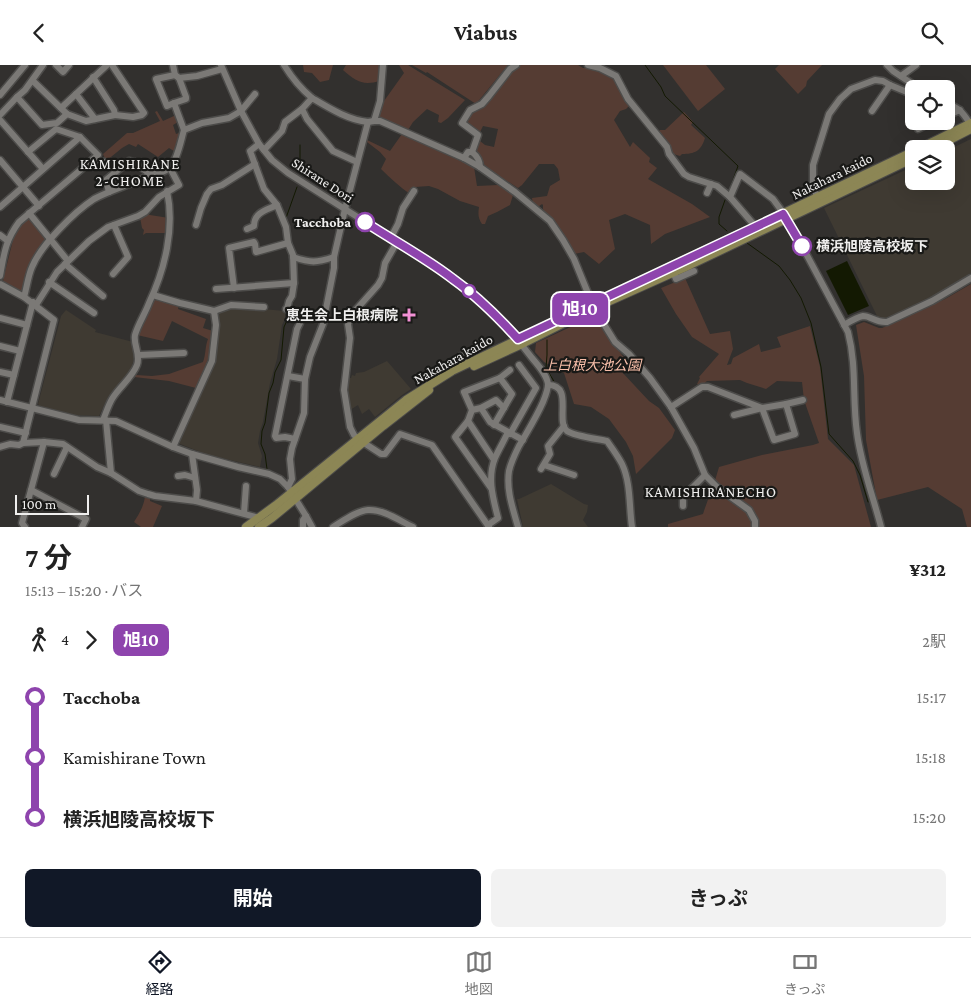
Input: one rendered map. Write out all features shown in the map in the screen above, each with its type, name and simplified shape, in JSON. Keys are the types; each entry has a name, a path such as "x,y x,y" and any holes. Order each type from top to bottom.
{"main road":[{"path":"938,140 971,125"},
{"path":"947,140 971,125"},
{"name":"Nakahara kaido","path":"246,527 426,392 448,378 756,226 785,216 817,197 905,155"},
{"name":"Nakahara kaido","path":"594,305 673,272 785,216 905,162"},
{"name":"Nakahara kaido","path":"361,441 406,400 446,374 520,342"},
{"name":"Nakahara kaido","path":"259,527 272,518 292,492"}],"street":[{"path":"0,95 24,65"},
{"path":"0,115 33,81 43,65"},
{"path":"56,65 63,72 69,65"},
{"path":"61,108 107,65"},
{"path":"33,81 67,114 86,121 115,115 133,117 142,115 144,113 112,65"},
{"path":"173,65 177,76 186,97 186,99 167,106 156,79 177,76 197,76 221,67"},
{"path":"284,65 312,99 360,122 380,121 464,157 515,192 550,221 574,259 594,305 615,342 650,378 671,407 694,448 705,475 717,487 749,510 755,521 755,527"},
{"path":"292,492 290,459 304,413 305,379 310,357 324,324 334,268 334,257 357,162 380,101 383,65"},
{"path":"472,152 478,135 462,123 470,111 482,104 510,69 516,65"},
{"path":"589,65 616,76 628,99 667,147 669,154 684,174 721,189 756,226"},
{"path":"887,65 906,80"},
{"path":"900,76 916,65"},
{"name":"Shirane Dori","path":"221,67 241,111 261,147 272,160 288,173 452,277 491,311 520,342 540,369 546,379 548,388 555,385 558,387 563,402 564,426"},
{"path":"93,77 114,110 115,115"},
{"path":"817,197 813,185 813,165 829,115 840,99 851,89 875,80 883,81 905,91"},
{"path":"872,111 890,85"},
{"path":"76,94 95,119"},
{"path":"184,130 202,123 229,118 241,111 255,94"},
{"path":"17,97 42,125 57,123 67,114"},
{"path":"286,309 288,309 292,296 294,283 293,257 288,243 286,227 277,205 264,189 250,151 261,147 282,131 285,122 312,99"},
{"path":"24,297 32,267 39,253 49,239 80,209 94,199 109,192 170,167 176,156 184,130 174,103"},
{"path":"955,107 960,109 971,125"},
{"path":"302,109 307,119 333,151 357,162"},
{"path":"955,111 960,109"},
{"path":"0,120 43,169"},
{"path":"0,276 2,258 11,233 19,222 79,175 98,155 80,137 56,129 28,152"},
{"path":"0,207 80,137"},
{"path":"464,157 468,152 472,152"},
{"path":"472,152 480,162 480,167"},
{"path":"0,161 39,205"},
{"path":"109,192 106,180 108,168 130,161 150,175"},
{"path":"196,225 207,194 212,189 222,185 255,164"},
{"path":"7,402 34,304 49,282 89,241 108,227 145,212 158,197 179,185 170,167"},
{"path":"730,197 740,174 773,199 785,216 848,332 852,349 859,444 881,527"},
{"path":"707,193 711,184"},
{"path":"111,473 105,420 112,399 137,364 138,355 134,337 153,295 166,253 171,219 168,191"},
{"path":"414,191 403,208 385,263 382,279 354,312 348,324 350,338 344,390 350,427 354,435 381,454 385,454 400,434 432,445 489,526 498,518 491,489 494,459 536,388"},
{"path":"247,229 254,225 257,215 277,205"},
{"path":"30,213 66,263 103,296"},
{"path":"114,225 128,257 114,274"},
{"path":"0,235 8,241"},
{"path":"234,288 229,248 254,242 256,244 256,253 288,243"},
{"path":"293,257 306,262 319,262 334,257"},
{"path":"673,272 676,279 694,271"},
{"path":"844,325 863,316 880,323 886,322 932,301 971,278"},
{"path":"49,282 94,313"},
{"path":"216,289 294,283"},
{"path":"0,284 24,297 54,319 23,443"},
{"path":"153,295 214,311 231,305 264,307"},
{"path":"173,447 212,361 216,325 214,311"},
{"path":"0,318 27,325"},
{"path":"295,439 276,438 275,435 297,329 300,323"},
{"path":"0,346 20,351"},
{"path":"138,355 184,353"},
{"path":"460,356 464,365"},
{"path":"519,365 536,388"},
{"path":"491,489 455,437 468,421 472,410 464,392 500,378 510,370"},
{"path":"0,372 14,375"},
{"path":"288,376 305,379"},
{"path":"494,425 512,394 500,378"},
{"path":"671,407 702,387 708,387 762,408 774,440 795,434 786,404"},
{"path":"518,527 510,492 509,470 512,459 536,416 548,388 536,388"},
{"path":"0,400 79,420 116,421 192,454 238,467 269,473 280,479 292,492 312,527"},
{"path":"472,410 481,408 496,400 504,408"},
{"path":"734,415 802,400"},
{"path":"481,408 490,422 523,440"},
{"path":"468,421 494,459"},
{"path":"574,475 543,467 550,454 548,446 564,426 569,432 574,434 606,441 612,449 622,464 626,476 632,527"},
{"path":"0,427 26,433"},
{"path":"24,527 22,523 44,442"},
{"path":"0,447 23,443 44,442 63,444 97,467 111,473 139,491 196,501 259,518"},
{"path":"54,474 67,447"},
{"path":"192,454 197,490 196,501"},
{"path":"178,476 185,475 195,478"},
{"path":"683,506 683,497 705,475"},
{"path":"244,513 246,486"},
{"path":"31,490 86,519 82,527"},
{"path":"332,527 360,512 368,510 386,514 413,527"},
{"path":"303,527 303,520 306,515"},
{"path":"270,527 272,518"}],"shaded area":[{"path":"971,139 971,273 930,299 884,319 878,318 824,208 905,170 905,190 955,190 955,147"},
{"path":"847,261 869,306 848,315 826,271"},
{"path":"231,306 285,311 277,359 270,383 258,443 262,456 260,467 208,455 180,444 178,440 216,359 218,315 220,311"},
{"path":"66,310 96,330 95,332 133,342 135,354 132,366 108,397 99,416 75,415 38,404 61,316"},
{"path":"387,361 411,389 375,417 369,409 362,414 358,405 350,410 349,378 352,375 355,376 356,373 364,372"},
{"path":"551,484 588,505 583,520 588,527 523,527 517,499"}],"green space":[{"path":"303,65 333,65 329,80 320,82 312,73 304,72"},
{"path":"346,65 381,65 380,81 364,83 343,70"},
{"path":"399,65 408,65 465,100 441,123 438,122 439,115 427,109 413,122 408,130 377,116 380,103 384,101 404,73"},
{"path":"412,65 507,66 476,104 427,72"},
{"path":"510,65 578,65 583,68 595,67 611,75 629,98 629,106 620,111 614,120 630,147 633,142 650,158 649,162 657,168 648,179 692,204 710,217 665,234 651,244 650,225 625,214 609,220 615,249 599,264 584,252 574,254 556,223 546,214 543,205 538,207 533,204 532,198 547,196 550,186 560,180 558,169 554,164 539,164 518,188 482,165 474,152 480,141 485,145 494,147 498,129 483,126 479,134 466,123 471,112 510,70"},
{"path":"663,65 706,65 725,89 698,111"},
{"path":"779,65 822,65 798,94 775,69"},
{"path":"157,111 163,121 176,115 178,122 173,125 176,134 182,132 174,151 169,148 158,157 138,144 136,147 129,144 106,161 103,154 127,133 133,133 160,121 155,112"},
{"path":"684,112 693,122 691,125 705,138 702,146 697,151 680,156 669,150 658,133 660,130 665,130"},
{"path":"402,134 474,167 477,186 498,185 513,195 510,205 488,216 485,224 482,224 479,216 479,207 460,201 438,189 429,186 415,187 410,194 381,169 386,159 367,142 367,140 390,151"},
{"path":"146,213 169,218 167,233 146,233 143,235 144,230 140,217"},
{"path":"30,216 46,240 34,258 24,290 21,293 5,284 3,280 14,236"},
{"path":"685,278 710,334 730,331 733,349 727,365 731,364 733,358 759,344 761,352 781,347 777,337 810,326 820,367 828,439 854,465 871,527 668,527 668,524 703,514 719,467 762,455 819,443 804,400 802,382 777,381 766,389 740,380 707,381 701,386 697,384 699,377 719,354 692,337 661,288"},
{"path":"971,284 971,527 967,527 962,509 928,487 877,500 866,440 864,376 856,325 864,322 882,328 945,299"},
{"path":"157,299 179,305 178,309 206,319 203,328 213,331 209,357 196,388 169,381 134,377 136,375 169,374 203,362 204,359 208,339 172,321 163,341 137,335 153,300"},
{"name":"上白根大池公園","path":"594,316 627,362 621,371 649,401 659,408 675,430 672,438 636,474 633,456 626,442 609,419 591,407 574,404 564,373 544,362 535,352 536,343"},
{"path":"145,496 150,498 150,501 162,506 153,527 141,527 134,522 142,507"}],"waterway":[{"path":"645,65 661,87 665,96 738,166 729,191"},
{"path":"300,145 300,172"},
{"path":"286,218 297,187"},
{"path":"725,200 719,217 719,224 727,231"},
{"path":"747,243 779,266 801,298 811,323 821,367 829,434 853,461 860,475 868,502"},
{"path":"267,469 265,454 261,444 262,431 265,423 269,393 275,372 281,360 284,327 295,298 296,287"},
{"path":"547,340 546,368 555,383"}],"bus line":[{"name":"旭10","path":"365,222 452,277 473,294 518,339 783,214 802,246"}],"place":[{"name":"Tacchoba","path":"365,222"},
{"name":"横浜旭陵高校坂下","path":"802,246"},
{"name":"恵生会上白根病院","path":"409,315"}],"district":[{"name":"KAMISHIRANE 2-CHOME","path":"130,172"},
{"name":"KAMISHIRANECHO","path":"711,492"}]}
